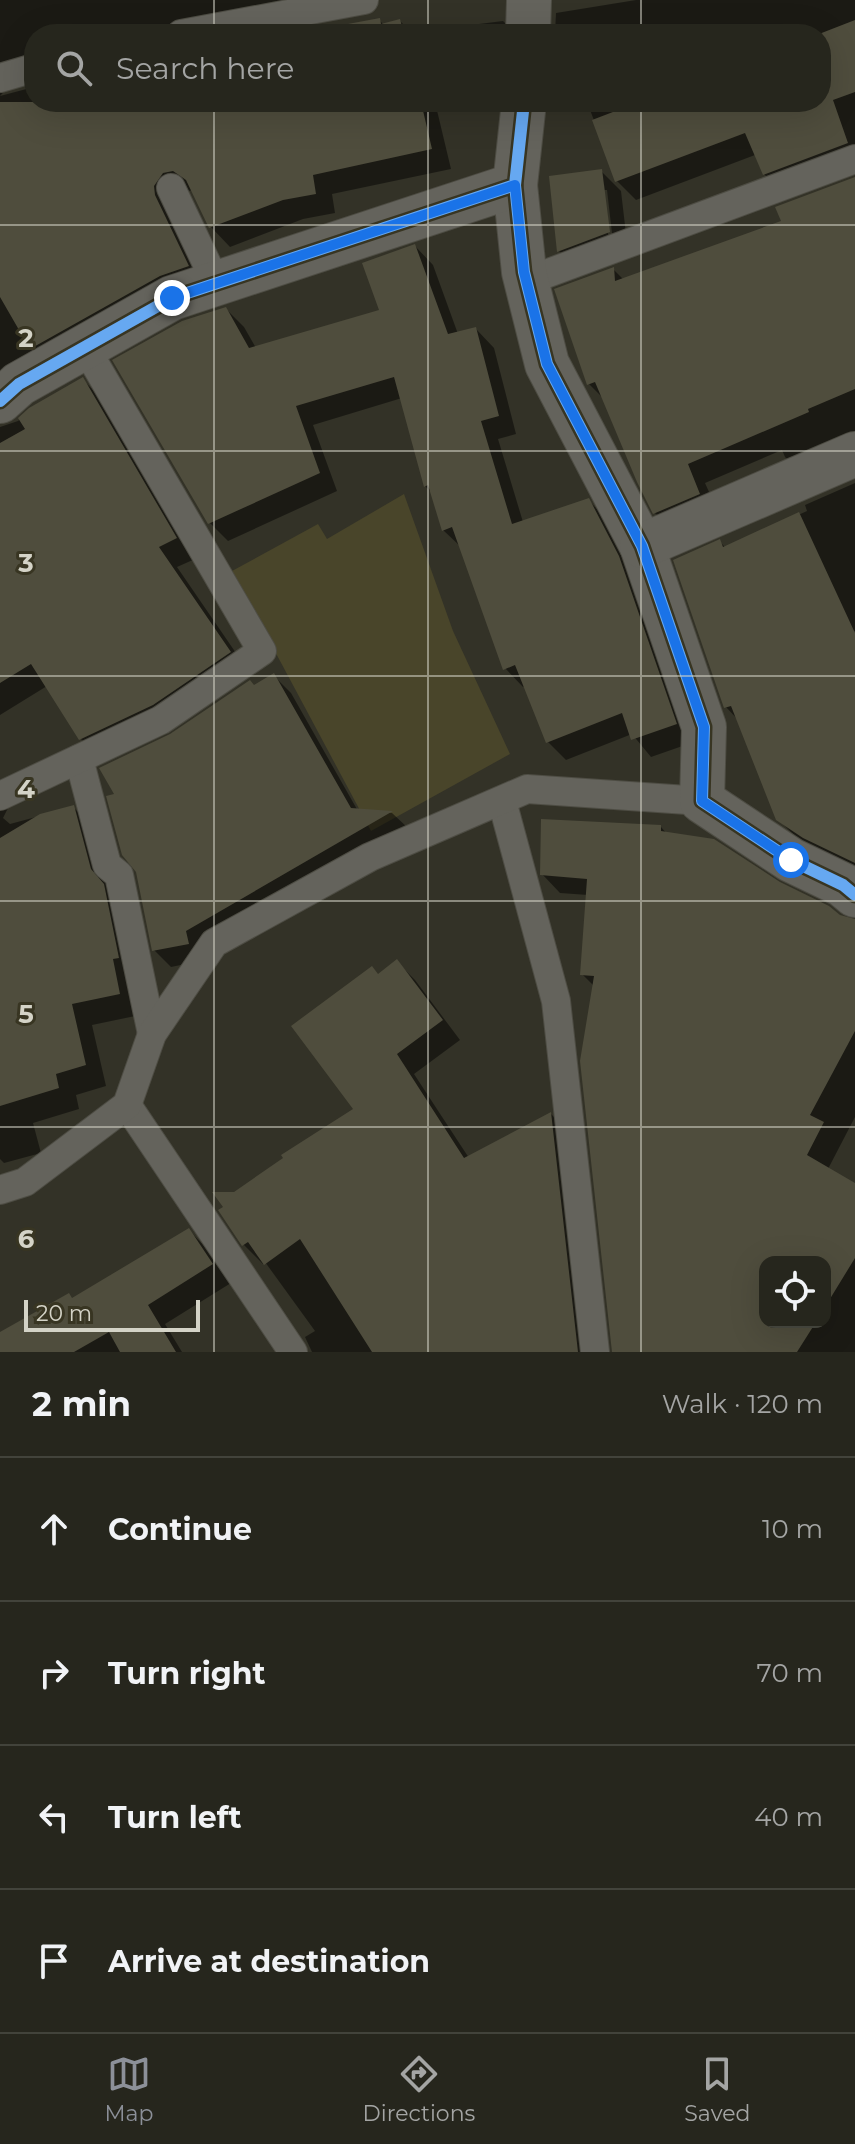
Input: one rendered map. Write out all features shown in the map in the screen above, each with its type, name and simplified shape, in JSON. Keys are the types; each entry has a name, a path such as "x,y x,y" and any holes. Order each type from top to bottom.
{"street":[{"path":"528,24 529,0"},
{"path":"523,112 515,185 527,281 547,364 642,546 704,727 702,801 791,860 843,885 855,895"},
{"path":"6,380 85,347 172,298 515,185"},
{"path":"642,546 855,454"}],"lane":[{"path":"235,24 364,0"},
{"path":"0,78 24,71"},
{"path":"527,281 855,159"},
{"path":"171,188 216,283"},
{"path":"0,796 161,720 262,651 85,347"},
{"path":"79,759 107,865 119,875 152,1034"},
{"path":"0,1190 25,1182 127,1105 152,1034 214,943 370,857 527,789 702,801"},
{"path":"502,801 556,1001 595,1352"},
{"path":"127,1105 293,1352"}],"shaded area":[{"path":"404,494 453,631 510,754 371,831 232,571 318,524 327,539"}],"building":[{"path":"380,18 381,24 348,24"},
{"path":"400,19 401,24 381,24"},
{"path":"855,20 855,92 833,100 848,143 763,175 745,133 615,182 592,120 613,112 831,112 831,29"},
{"path":"0,102 24,102 24,112 423,112 432,149 313,175 316,194 283,200 209,228 186,180 173,171 163,173 154,186 155,195 189,266 160,276 30,349 0,297"},
{"path":"602,169 610,232 557,252 549,176"},
{"path":"855,177 855,389 688,464 700,494 653,514 595,382 587,385 554,289 614,267 615,281 781,221 775,207"},
{"path":"415,244 448,334 476,327 499,416 481,421 512,524 589,498 619,556 677,724 631,740 622,713 546,743 515,665 503,670 452,527 442,531 428,485 424,487 394,377 296,406 320,473 208,524 112,360 182,321 226,307 249,348 379,310 362,263"},
{"path":"83,377 177,538 159,547 231,652 153,705 79,740 31,664 0,683 0,443 25,429 18,418 29,408"},
{"path":"799,512 855,633 855,863 803,838 776,820 731,706 724,708 673,560 720,539 723,547"},
{"path":"274,673 351,808 393,811 186,931 189,944 152,951 136,872 122,855 106,796 114,794 99,768 170,734 250,680 254,685"},
{"path":"74,805 91,869 104,884 119,958 113,959 120,994 72,1004 86,1065 56,1074 59,1088 0,1106 0,838 40,814"},
{"path":"541,819 661,825 661,831 714,839 780,882 829,906 840,915 855,919 855,1031 810,1115 824,1122 807,1155 855,1183 855,1258 831,1297 831,1256 759,1256 759,1328 812,1328 797,1352 612,1352 580,1061 594,976 580,975 587,879 540,875"},
{"path":"397,959 443,1020 397,1054 464,1158 551,1112 578,1352 372,1352 300,1239 264,1265 248,1242 242,1246 218,1210 223,1207 212,1192 234,1192 283,1158 281,1155 353,1109 291,1026 372,966 378,974"},
{"path":"189,1228 213,1264 148,1305 176,1352 120,1352 109,1332 74,1352 0,1352 0,1332 69,1293 72,1298"}],"cycle path":[{"path":"0,401 19,384 172,298 515,185 523,112"},
{"path":"515,185 524,272 547,364 642,546 704,727 702,801 791,860 843,885 855,895"}],"route":[{"path":"172,298 515,185 524,272 547,364 642,546 704,727 702,801 791,860"}]}
